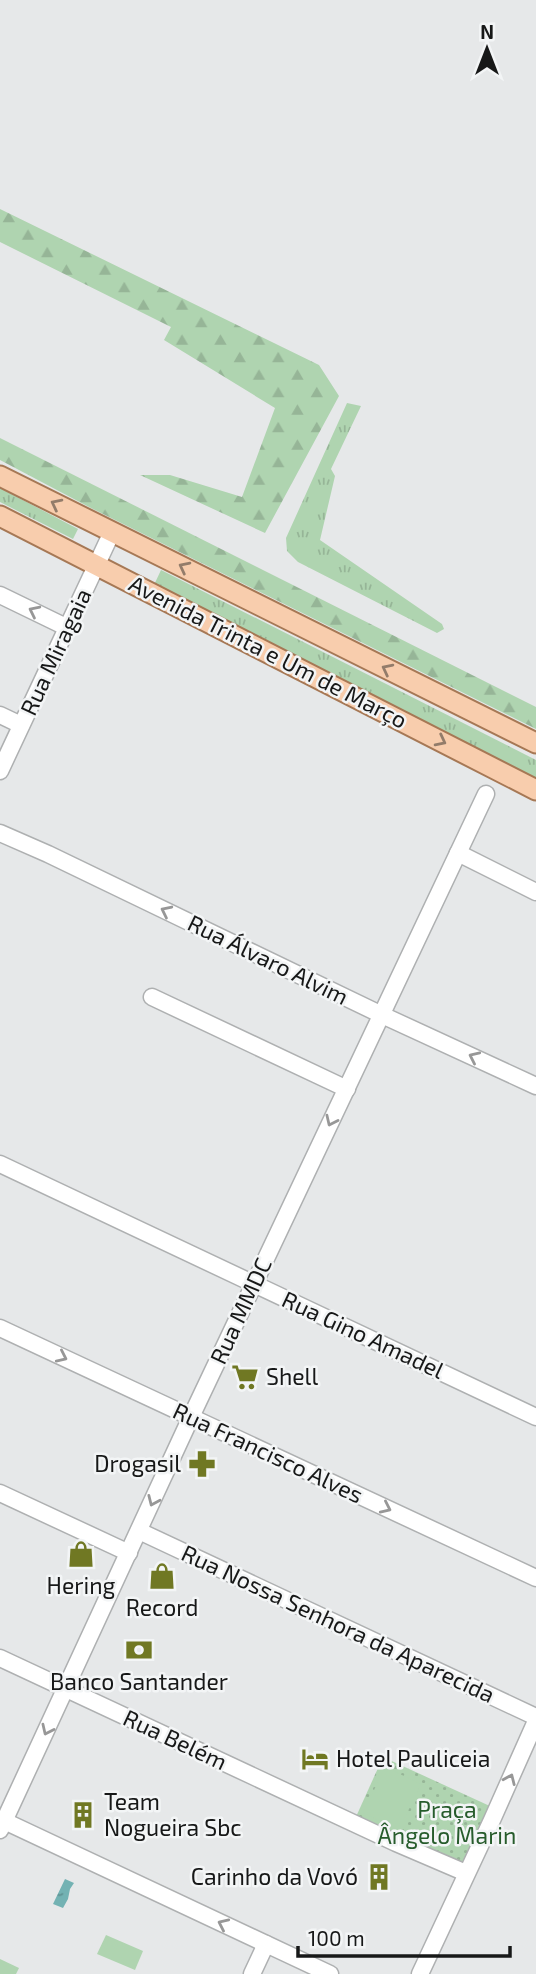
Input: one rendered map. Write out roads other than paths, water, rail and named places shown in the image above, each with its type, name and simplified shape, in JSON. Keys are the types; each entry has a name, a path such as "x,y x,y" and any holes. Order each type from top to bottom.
{"main road":[{"name":"Avenida Trinta e Um de Março","path":"0,476 536,743"},
{"name":"Avenida Trinta e Um de Março","path":"0,516 536,790"}],"street":[{"name":"Rua Miragaia","path":"0,771 112,532"},
{"path":"0,595 68,628"},
{"path":"0,715 21,725"},
{"name":"Rua MMDC","path":"1,1823 486,794"},
{"name":"Rua Álvaro Alvim","path":"0,833 536,1086"},
{"path":"458,853 536,892"},
{"path":"152,997 347,1089"},
{"name":"Rua Gino Amadel","path":"0,1164 536,1417"},
{"name":"Rua Francisco Alves","path":"0,1328 536,1578"},
{"path":"0,1493 129,1553"},
{"name":"Rua Nossa Senhora da Aparecida","path":"139,1531 536,1719"},
{"name":"Rua Belém","path":"0,1658 466,1873"},
{"path":"420,1974 536,1719"},
{"path":"1,1823 330,1974"},
{"path":"252,1974 266,1944"}],"water":[{"path":"65,1879 74,1883 63,1908 53,1904"}],"place":[{"name":"Shell","path":"245,1377"},
{"name":"Drogasil","path":"202,1464"},
{"name":"Hering","path":"81,1554"},
{"name":"Record","path":"162,1576"},
{"name":"Banco Santander","path":"139,1650"},
{"name":"Hotel Pauliceia","path":"315,1759"},
{"name":"Team Nogueira Sbc","path":"83,1815"},
{"name":"Carinho da Vovó","path":"379,1877"}],"park label":[{"name":"Praça Ângelo Marin","path":"447,1823"}]}
